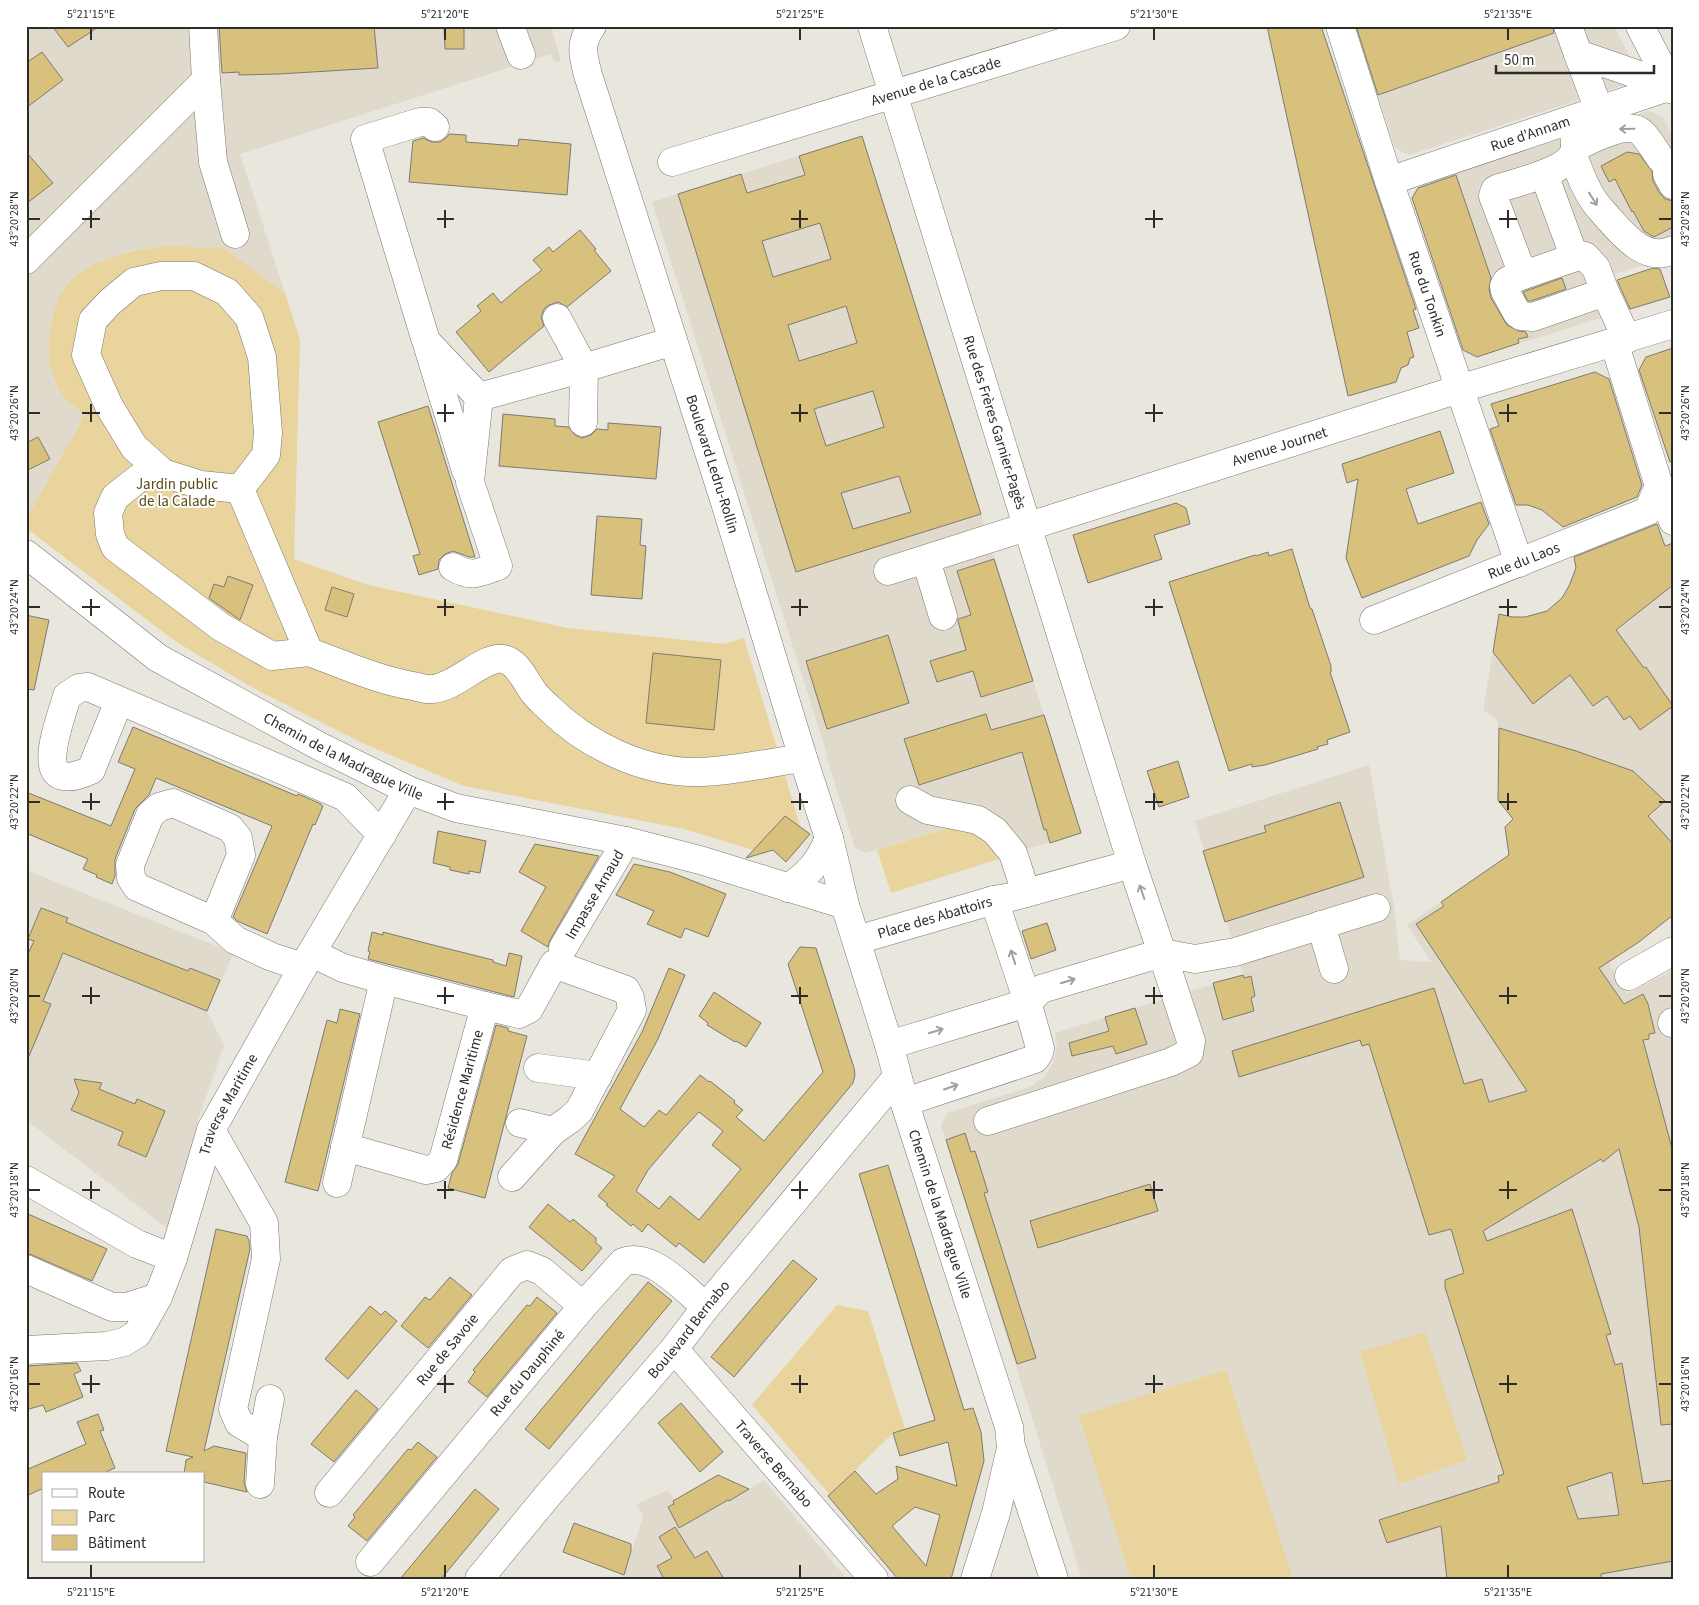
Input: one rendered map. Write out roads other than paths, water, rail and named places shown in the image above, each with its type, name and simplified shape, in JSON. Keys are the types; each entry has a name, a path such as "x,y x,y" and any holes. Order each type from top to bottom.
{"street":[{"path":"203,26 213,162 235,234"},
{"path":"510,26 521,56"},
{"name":"Boulevard Ledru-Rollin","path":"592,26 586,35 582,51 588,75 728,514 802,758 829,838 845,906"},
{"name":"Rue des Frères Garnier-Pagès","path":"872,26 1132,864 1191,1041 1189,1053 1171,1062 988,1121"},
{"name":"Avenue de la Cascade","path":"672,162 1116,26"},
{"name":"Rue du Tonkin","path":"1340,26 1389,181 1519,563"},
{"path":"1568,26 1599,110"},
{"path":"1640,26 1672,88"},
{"path":"1657,26 1673,57"},
{"path":"1578,54 1672,88"},
{"path":"26,260 206,80"},
{"name":"Rue d'Annam","path":"1389,181 1599,110 1672,88"},
{"path":"1523,275 1493,196 1495,190 1499,188 1544,174 1567,161 1574,151 1576,142 1571,120"},
{"path":"435,127 429,122 420,122 365,139 426,341 498,566 475,574 463,573 453,568"},
{"path":"1574,151 1620,128 1635,128 1642,133 1667,173"},
{"path":"1574,151 1582,178 1594,202 1624,236 1642,249 1654,254 1666,254 1673,250"},
{"path":"1544,174 1574,256"},
{"path":"1605,292 1533,316 1521,316 1517,313 1504,286 1507,281 1574,256 1585,256 1592,261 1605,292 1621,340 1659,486 1673,521"},
{"path":"163,474 134,447 109,406 86,355 93,320 110,302 134,282 161,276 194,276 227,292 250,317 262,358 268,433 266,455 240,489"},
{"path":"557,318 584,368 583,422"},
{"name":"Avenue Journet","path":"888,571 1459,388 1673,324"},
{"path":"426,341 479,397 470,482"},
{"path":"479,397 673,341"},
{"path":"240,489 201,485 163,474 139,478 115,496 108,513 110,534 115,546 221,627 272,656 309,652 394,683 431,690 449,685 488,661 502,658 512,662 535,694 558,717 589,739 627,759 660,768 693,772 721,770 802,758"},
{"name":"Rue du Laos","path":"1374,620 1648,511 1659,486"},
{"path":"240,489 309,652"},
{"name":"Chemin de la Madrague Ville","path":"26,554 158,658 319,746 408,790 456,808 626,841 700,860 845,906 889,1045 901,1090 1009,1427 1011,1448 996,1513 975,1579"},
{"path":"926,560 943,616"},
{"path":"119,701 345,797 382,835"},
{"name":"Traverse Maritime","path":"26,1350 107,1346 124,1342 138,1334 158,1297 173,1258 212,1130 307,960 408,790"},
{"path":"910,800 928,810 978,820 995,831 1013,853 1026,893"},
{"path":"214,921 241,855 238,838 230,828 173,803 159,807 150,815 130,865 131,878 137,887 214,921 235,940 272,957 307,960 343,968 519,1014 529,1009 559,956 626,990 630,998 632,1010 579,1111 552,1131 512,1177"},
{"path":"788,888 804,877 823,853 829,838"},
{"name":"Impasse Arnaud","path":"559,956 626,841"},
{"path":"994,900 1132,864"},
{"name":"Place des Abattoirs","path":"857,940 994,900 1023,987 1040,1048 1035,1058 901,1090"},
{"path":"889,1045 1027,1003 1040,989 1162,953 1195,959 1227,954 1376,908"},
{"path":"1321,925 1334,969"},
{"path":"1629,976 1673,951"},
{"path":"337,1183 384,980"},
{"name":"Résidence Maritime","path":"345,1147 426,1170 436,1168 443,1160 485,1006"},
{"path":"538,1068 598,1076"},
{"name":"Boulevard Bernabo","path":"479,1579 549,1494 674,1349 706,1307 901,1090"},
{"path":"520,1123 552,1131"},
{"path":"212,1130 264,1223 266,1259 233,1409 239,1423 263,1437"},
{"path":"26,1180 137,1244 173,1258"},
{"name":"Rue du Dauphiné","path":"370,1562 583,1306 623,1262 632,1259 647,1262 663,1271 706,1307"},
{"name":"Rue de Savoie","path":"328,1493 512,1271 527,1266 542,1271 583,1306"},
{"path":"26,1269 112,1307 126,1307 158,1297"},
{"name":"Traverse Bernabo","path":"674,1349 874,1579"},
{"path":"260,1484 263,1437 270,1399"},
{"path":"1011,1448 1054,1579"}],"park label":[{"name":"Jardin public de la Calade","path":"177,492"}]}
